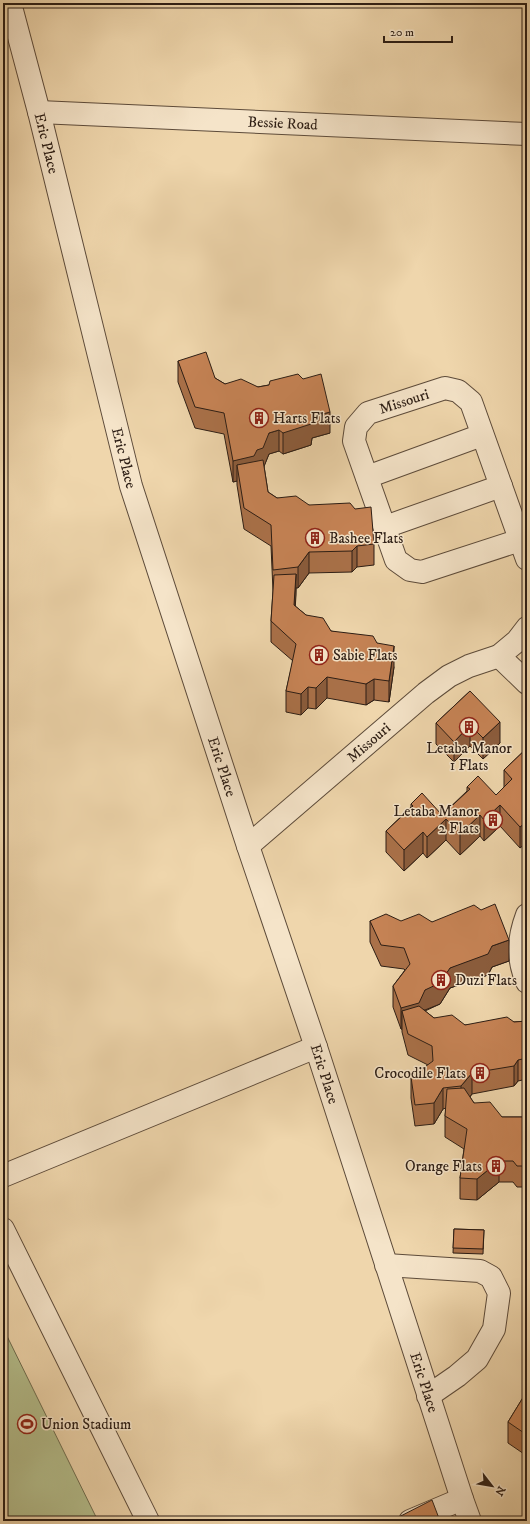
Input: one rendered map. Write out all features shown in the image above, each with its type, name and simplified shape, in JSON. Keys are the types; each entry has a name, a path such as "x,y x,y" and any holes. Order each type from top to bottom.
{"street":[{"name":"Eric Place","path":"10,3 39,112 131,486 470,1521"},
{"name":"Bessie Road","path":"39,112 527,134"},
{"name":"Missouri","path":"445,388 458,391 471,402 524,549 422,572 410,570 396,560 367,477 354,441 356,427 368,413 445,388"},
{"path":"367,477 482,435"},
{"path":"385,527 501,486"},
{"name":"Missouri","path":"248,846 426,693 449,676 469,666 499,656 517,641 527,628"},
{"path":"499,656 527,683"},
{"path":"527,915 519,942 520,960 527,982"},
{"path":"3,1176 316,1047"},
{"path":"3,1229 148,1521"},
{"path":"386,1265 480,1271 491,1276 499,1293 494,1329 477,1359 457,1376 428,1396"},
{"path":"410,1521 462,1499"}],"green space":[{"name":"Union Stadium","path":"3,1328 98,1521 3,1521"}],"building":[{"path":"206,352 215,378 225,384 241,379 258,387 269,385 270,381 298,374 303,379 321,374 330,412 312,417 311,424 283,433 279,430 269,433 263,448 257,450 254,456 233,461 224,413 195,407 178,361"},
{"path":"263,460 268,492 277,498 296,496 309,505 350,503 355,509 371,507 374,544 357,546 352,551 309,552 298,567 273,570 271,525 244,508 237,465"},
{"path":"296,574 294,605 306,615 323,618 331,631 373,636 377,643 394,646 389,681 374,679 366,684 327,677 316,688 308,687 301,694 286,691 296,644 271,621 274,575"},
{"path":"470,691 500,722 483,738 470,725 454,742 436,723"},
{"path":"527,748 527,821 520,827 500,805 484,820 480,815 460,834 446,819 427,837 423,832 404,850 386,831 413,806 411,804 422,793 442,815 470,789 467,787 478,776 496,795 512,779 504,770"},
{"path":"495,904 509,940 492,946 488,954 450,968 440,983 425,990 419,1003 401,1008 393,986 410,964 404,948 381,945 370,921 386,914 401,921 419,914 432,922 474,905 481,910"},
{"path":"419,1006 434,1018 452,1015 465,1025 507,1017 514,1022 527,1021 527,1058 518,1060 514,1066 472,1073 461,1086 443,1088 434,1103 415,1105 411,1077 433,1061 432,1046 408,1034 402,1011"},
{"path":"464,1088 474,1103 490,1102 502,1117 527,1117 527,1166 517,1166 513,1161 499,1161 477,1179 460,1178 467,1129 445,1116 447,1089"},
{"path":"454,1229 484,1230 483,1249 453,1248"},
{"path":"527,1259 527,1282 523,1281"},
{"path":"527,1391 527,1435 508,1422"},
{"path":"432,1500 440,1521 391,1521"}],"place":[{"name":"Harts Flats","path":"259,418"},
{"name":"Bashee Flats","path":"315,538"},
{"name":"Sabie Flats","path":"319,655"},
{"name":"Letaba Manor 1 Flats","path":"469,727"},
{"name":"Letaba Manor 2 Flats","path":"493,820"},
{"name":"Duzi Flats","path":"441,980"},
{"name":"Crocodile Flats","path":"480,1073"},
{"name":"Orange Flats","path":"496,1166"},
{"name":"Union Stadium","path":"27,1424"}]}
